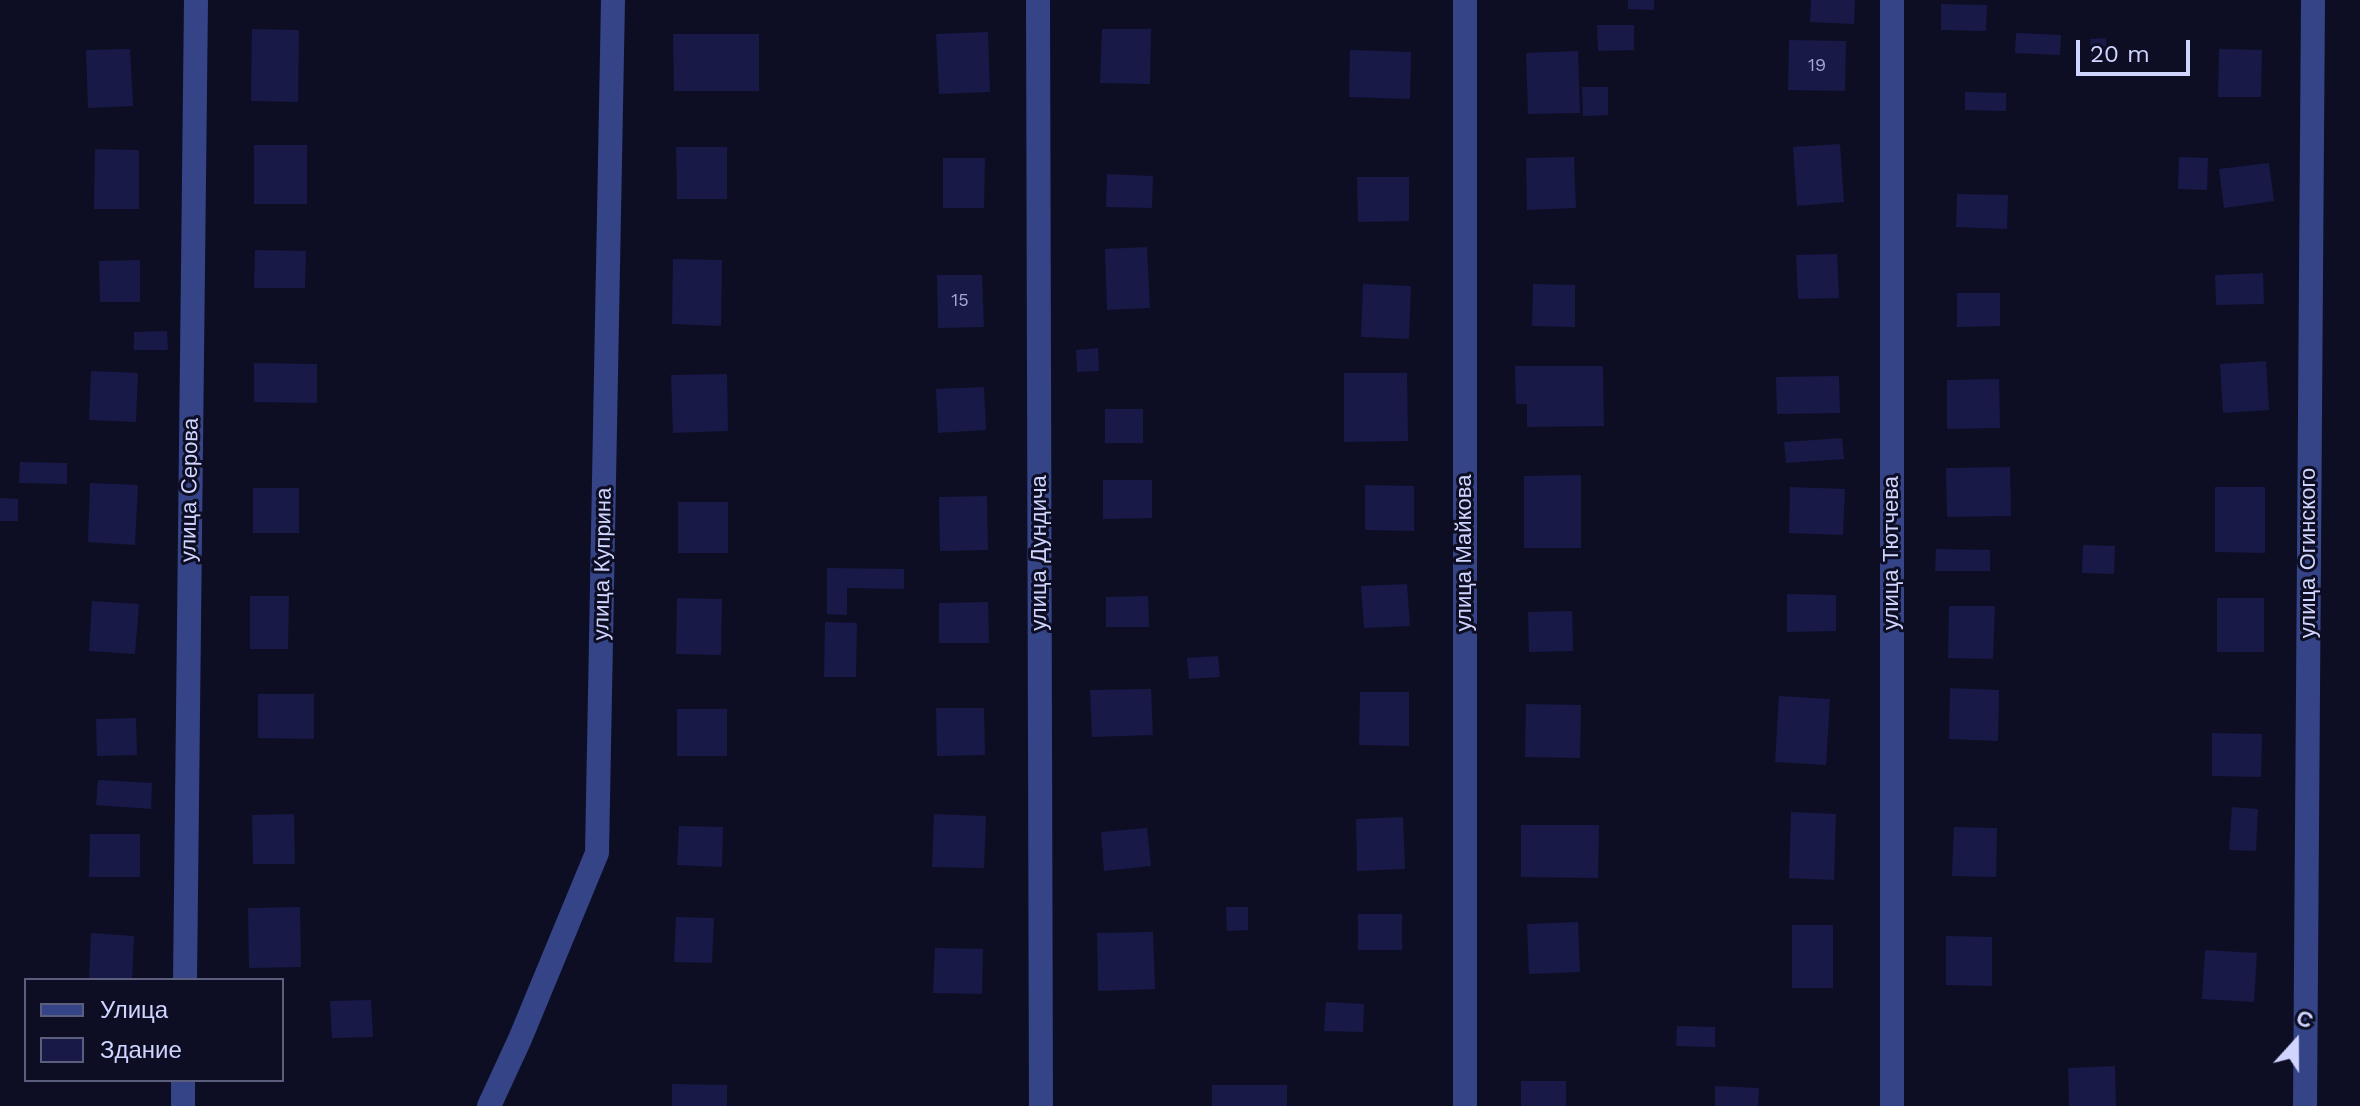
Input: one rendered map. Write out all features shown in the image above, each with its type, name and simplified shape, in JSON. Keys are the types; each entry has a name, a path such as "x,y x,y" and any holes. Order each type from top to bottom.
{"street":[{"name":"улица Серова","path":"185,978 196,0"},
{"name":"улица Куприна","path":"489,1106 597,853 613,0"},
{"name":"улица Дундича","path":"1038,0 1041,1106"},
{"name":"улица Майкова","path":"1465,0 1465,1106"},
{"name":"улица Тютчева","path":"1892,0 1892,1106"},
{"name":"улица Огинского","path":"2305,1106 2313,0"},
{"path":"183,1082 183,1106"}],"building":[{"path":"1628,0 1654,0 1654,10 1628,9"},
{"path":"1811,0 1855,0 1854,24 1810,22"},
{"path":"1941,4 1987,5 1986,31 1941,30"},
{"path":"1597,25 1634,25 1634,50 1598,51"},
{"path":"252,29 299,30 298,102 251,101"},
{"path":"1102,29 1151,29 1150,84 1100,83"},
{"path":"988,32 990,92 939,94 936,34"},
{"path":"2016,33 2061,35 2060,55 2015,53"},
{"path":"673,34 759,34 759,91 674,91"},
{"path":"2106,38 2108,58 2091,60 2090,39"},
{"path":"1789,40 1846,41 1845,91 1788,90"},
{"path":"130,49 133,106 88,108 86,50"},
{"path":"2219,49 2262,50 2261,97 2218,97"},
{"path":"1350,50 1411,52 1410,99 1349,97"},
{"path":"1578,51 1580,113 1528,114 1526,53"},
{"path":"1582,87 1608,87 1608,115 1583,116"},
{"path":"1965,92 2006,93 2006,111 1965,110"},
{"path":"1840,144 1844,202 1797,206 1793,147"},
{"path":"254,145 307,145 307,204 254,204"},
{"path":"676,147 727,147 727,199 677,199"},
{"path":"95,149 139,150 139,209 94,209"},
{"path":"1574,157 1576,208 1527,210 1526,158"},
{"path":"2179,157 2208,158 2207,190 2178,189"},
{"path":"943,158 985,158 984,208 943,208"},
{"path":"2269,163 2274,201 2224,208 2219,169"},
{"path":"1107,174 1153,176 1152,208 1106,207"},
{"path":"1357,177 1409,177 1409,221 1358,222"},
{"path":"1957,194 2008,195 2007,229 1956,227"},
{"path":"1147,247 1150,308 1107,310 1105,249"},
{"path":"255,250 306,251 305,288 254,288"},
{"path":"1837,254 1839,298 1798,299 1796,255"},
{"path":"673,259 722,260 721,326 672,324"},
{"path":"140,260 140,302 100,302 99,261"},
{"path":"2263,273 2264,304 2216,305 2215,275"},
{"path":"937,275 982,275 984,327 938,328"},
{"path":"1363,284 1411,286 1409,339 1361,337"},
{"path":"1533,284 1575,285 1575,327 1532,326"},
{"path":"1957,293 2000,293 2000,326 1957,327"},
{"path":"167,331 168,350 134,350 134,332"},
{"path":"1098,348 1099,371 1077,372 1076,350"},
{"path":"2266,361 2269,410 2223,413 2220,364"},
{"path":"254,363 317,364 317,403 254,402"},
{"path":"1515,366 1603,366 1604,426 1527,427 1527,404 1516,404"},
{"path":"91,371 138,373 136,422 89,420"},
{"path":"1344,373 1407,373 1408,441 1344,442"},
{"path":"727,374 728,431 673,433 671,375"},
{"path":"1839,376 1840,413 1777,414 1776,377"},
{"path":"1999,379 2000,428 1947,429 1947,380"},
{"path":"984,387 986,430 938,433 936,389"},
{"path":"1105,409 1143,409 1143,443 1105,443"},
{"path":"1842,438 1844,459 1786,463 1784,442"},
{"path":"20,462 67,463 67,484 19,483"},
{"path":"2010,467 2011,516 1947,517 1946,468"},
{"path":"1581,475 1581,548 1524,548 1524,476"},
{"path":"1103,480 1152,480 1152,518 1103,519"},
{"path":"90,483 138,485 135,545 88,542"},
{"path":"1365,485 1414,486 1414,531 1365,530"},
{"path":"1790,487 1845,489 1843,535 1789,533"},
{"path":"2215,487 2265,487 2265,553 2215,552"},
{"path":"253,488 299,488 299,533 253,533"},
{"path":"987,496 988,550 940,551 939,497"},
{"path":"0,498 18,499 18,521 0,521"},
{"path":"678,502 728,502 728,553 678,553"},
{"path":"2083,545 2115,546 2114,574 2082,573"},
{"path":"1936,549 1990,550 1990,571 1935,571"},
{"path":"827,568 904,569 904,589 847,588 847,615 827,614"},
{"path":"1407,584 1410,626 1364,628 1361,586"},
{"path":"1787,594 1836,595 1836,631 1787,632"},
{"path":"250,596 289,596 288,649 250,649"},
{"path":"1148,596 1149,627 1106,627 1106,597"},
{"path":"677,598 722,599 721,655 676,654"},
{"path":"2217,598 2264,598 2264,652 2217,652"},
{"path":"92,601 139,604 135,654 89,651"},
{"path":"988,602 989,643 939,643 939,603"},
{"path":"1949,606 1995,606 1993,659 1948,658"},
{"path":"1572,611 1573,651 1529,652 1528,612"},
{"path":"825,622 857,623 856,677 824,677"},
{"path":"1218,656 1220,677 1189,679 1187,658"},
{"path":"1950,688 1999,690 1998,741 1949,739"},
{"path":"1151,689 1153,735 1092,737 1090,690"},
{"path":"1360,692 1409,692 1409,746 1359,745"},
{"path":"258,694 314,694 314,739 258,738"},
{"path":"1779,696 1830,699 1826,765 1775,762"},
{"path":"1526,704 1581,705 1580,758 1525,757"},
{"path":"936,708 984,708 985,755 937,756"},
{"path":"677,709 727,709 727,756 677,756"},
{"path":"136,718 137,755 97,756 96,719"},
{"path":"2212,733 2262,734 2261,777 2212,776"},
{"path":"98,780 152,783 151,809 96,805"},
{"path":"2232,807 2258,809 2256,851 2229,850"},
{"path":"1791,812 1836,814 1834,880 1789,878"},
{"path":"294,814 295,864 253,864 252,815"},
{"path":"934,814 986,816 984,868 932,867"},
{"path":"1403,817 1405,869 1357,871 1356,819"},
{"path":"1521,825 1599,825 1598,878 1521,877"},
{"path":"679,826 723,827 722,867 677,865"},
{"path":"1954,827 1997,828 1996,877 1952,876"},
{"path":"1147,828 1151,866 1104,871 1101,832"},
{"path":"90,834 140,834 140,877 89,877"},
{"path":"300,907 301,967 249,968 248,908"},
{"path":"1226,907 1248,907 1248,930 1227,931"},
{"path":"1358,914 1402,914 1402,950 1358,950"},
{"path":"676,917 714,918 712,963 674,962"},
{"path":"1578,922 1580,972 1529,974 1527,924"},
{"path":"1792,925 1833,925 1833,988 1792,988"},
{"path":"1153,932 1155,989 1098,991 1097,933"},
{"path":"91,933 134,936 132,978 89,978"},
{"path":"1946,936 1992,937 1992,986 1946,985"},
{"path":"935,948 983,949 982,994 933,993"},
{"path":"2205,950 2257,953 2254,1002 2202,999"},
{"path":"371,1000 373,1037 332,1038 330,1001"},
{"path":"1326,1002 1364,1004 1363,1032 1324,1031"},
{"path":"1677,1026 1715,1027 1715,1047 1676,1046"},
{"path":"2115,1066 2116,1106 2069,1106 2068,1068"},
{"path":"1521,1081 1566,1081 1566,1106 1521,1106"},
{"path":"672,1084 727,1085 727,1106 672,1106"},
{"path":"1212,1085 1287,1085 1287,1106 1212,1106"},
{"path":"1715,1086 1759,1088 1758,1106 1715,1106"}]}
